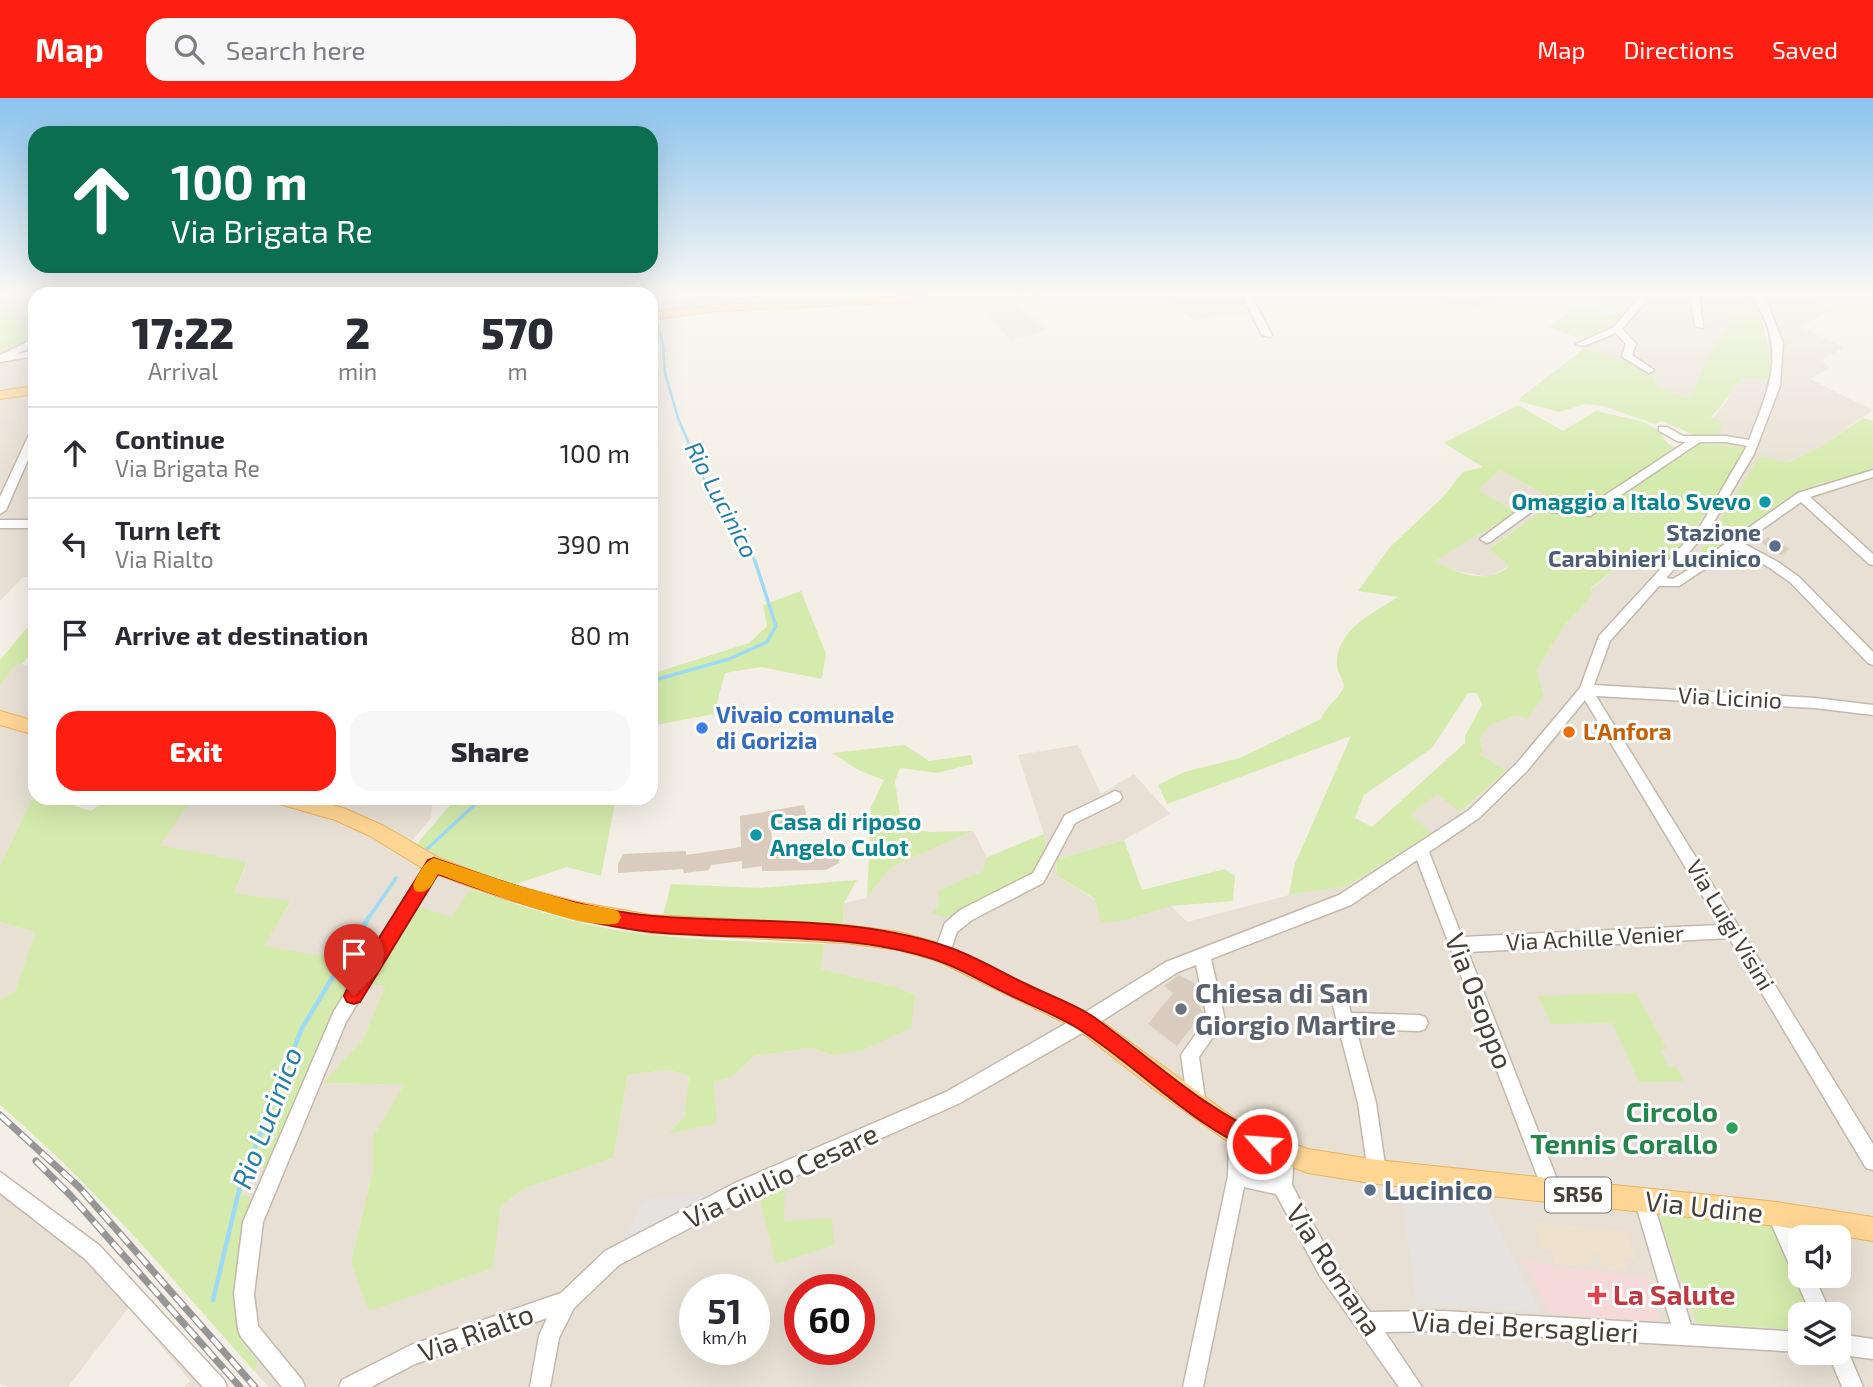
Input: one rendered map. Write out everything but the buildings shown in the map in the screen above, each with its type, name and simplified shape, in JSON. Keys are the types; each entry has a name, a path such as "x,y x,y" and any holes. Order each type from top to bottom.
{"main road":[{"path":"0,395 28,391"},
{"path":"0,718 28,726"},
{"name":"SR56","path":"307,805 339,814 377,831 426,861 502,890 577,911 651,924 846,934 899,941 942,953 1085,1022 1238,1135 1285,1154"},
{"name":"Via Udine","path":"1285,1154 1308,1161 1377,1172 1777,1214 1873,1229"}],"street":[{"path":"1628,353 1627,356 1649,370"},
{"path":"1586,690 1604,639 1705,527 1754,444 1775,386 1777,353"},
{"path":"0,360 28,354"},
{"path":"1663,429 1681,439 1726,439 1754,444"},
{"path":"1486,539 1532,506 1586,513 1698,439"},
{"path":"0,510 28,448"},
{"path":"20,466 28,464"},
{"path":"1656,582 1675,583 1802,496 1872,475"},
{"path":"1802,496 1873,561"},
{"path":"0,524 28,524"},
{"path":"1734,543 1795,580 1873,660"},
{"name":"Via Licinio","path":"1586,690 1815,703 1873,710"},
{"name":"Via Giulio Cesare","path":"540,1387 549,1336 567,1301 612,1258 742,1190 951,1098 1085,1022 1172,967 1345,900 1483,805 1522,767 1586,690"},
{"name":"Via Luigi Visini","path":"1586,690 1873,1161"},
{"path":"942,953 951,928 966,915 1038,878 1070,819 1115,797"},
{"name":"Via Osoppo","path":"1420,849 1553,1192"},
{"path":"295,1387 248,1330 244,1294 253,1222 340,1017 426,861"},
{"name":"Via Achille Venier","path":"1456,945 1734,932"},
{"path":"1197,1106 1190,1055 1216,1020 1202,957"},
{"path":"1339,998 1367,1103 1377,1172"},
{"path":"1347,1021 1419,1023"},
{"path":"1192,1387 1237,1176 1238,1135"},
{"path":"1237,1176 1282,1186 1285,1154"},
{"path":"0,1181 92,1252 217,1387"},
{"name":"Via Romana","path":"1282,1186 1327,1269 1412,1387"},
{"path":"1644,1202 1684,1335"},
{"path":"1777,1214 1788,1239"},
{"name":"Via Rialto","path":"349,1387 411,1355 567,1301"},
{"name":"Via dei Bersaglieri","path":"1366,1322 1443,1321 1788,1341"},
{"path":"1851,1346 1873,1349"},
{"path":"1843,1365 1853,1387"}],"shaded area":[{"path":"0,353 28,353 28,577 23,577 0,601"},
{"path":"1600,353 1711,353 1691,397 1680,396 1657,385 1652,375 1627,362"},
{"path":"1768,353 1834,353 1822,360 1830,368 1810,379 1873,410 1820,447 1786,463 1760,456 1691,567 1782,502 1818,484 1866,472 1873,467 1873,1387 269,1387 255,1372 258,1362 241,1341 234,1298 239,1239 255,1198 240,1196 257,1168 263,946 291,902 234,893 247,863 159,845 188,805 432,805 431,818 412,841 416,846 482,875 452,917 368,984 385,986 363,1039 324,1083 405,1085 373,1136 373,1170 351,1262 493,1268 501,1206 523,1189 613,1158 628,1075 668,1070 689,1076 684,1117 669,1133 716,1123 714,1082 732,1077 754,1056 811,1048 832,1055 892,986 820,969 824,944 843,926 844,903 867,898 890,868 973,831 987,857 984,871 939,890 939,905 932,913 1046,850 1044,834 1018,755 1078,745 1101,794 1134,774 1170,814 1124,840 1057,859 1056,875 1127,920 1171,906 1187,922 1289,895 1347,886 1430,833 1410,814 1437,793 1461,812 1506,771 1480,754 1483,749 1480,740 1490,725 1516,715 1544,695 1537,669 1565,625 1591,597 1591,589 1634,554 1668,561 1746,447 1700,444 1589,517 1541,511 1489,549 1509,566 1489,577 1456,571 1434,561 1516,512 1477,490 1500,470 1575,511 1674,447 1697,436 1727,401 1732,388 1743,378 1769,380"},
{"path":"17,664 28,665 29,805 0,866 0,685"},
{"path":"0,922 36,932 15,991 0,1000"},
{"path":"0,1174 222,1387 184,1387 190,1381 129,1307 68,1387 8,1387 0,1384"},
{"path":"742,1190 612,1258 645,1198"},
{"path":"1400,1190 1484,1200 1540,1312 1417,1305"},
{"path":"1535,1222 1627,1231 1635,1259 1624,1258 1628,1272 1602,1269 1598,1255 1591,1254 1593,1266 1555,1264 1552,1250 1542,1249"},
{"name":"La Salute","path":"1523,1258 1552,1266 1648,1277 1660,1322 1550,1314"}],"green space":[{"path":"1578,353 1600,353 1627,362 1652,375 1657,385 1680,396 1691,397 1711,353 1768,353 1769,380 1743,378 1711,417 1722,423 1719,436 1697,436 1661,421 1655,424 1603,406 1585,404 1559,412 1519,401"},
{"path":"1518,405 1563,431 1597,410 1633,419 1655,428 1674,447 1601,502 1597,500 1575,511 1500,470 1478,490 1516,512 1435,561 1462,573 1482,576 1500,572 1509,566 1489,549 1541,511 1589,517 1700,444 1747,447 1682,549 1668,561 1634,554 1591,588 1591,597 1565,625 1537,669 1544,695 1528,719 1516,715 1490,725 1480,740 1483,750 1480,754 1506,771 1460,812 1437,794 1411,814 1431,833 1347,886 1289,895 1294,866 1351,736 1167,804 1158,785 1184,772 1240,758 1321,719 1344,687 1337,667 1338,654 1348,633 1366,617 1398,597 1358,591 1390,547 1443,497 1463,472 1483,467 1444,443","holes":["1468,693 1477,693 1482,705 1465,736 1465,743 1372,827 1355,818 1364,795 1432,748"]},
{"path":"1863,418 1873,421 1873,467 1866,472 1818,484 1782,502 1690,568 1760,456 1787,463 1820,447"},
{"path":"801,591 826,654 822,679 761,667 725,673 714,714 658,725 658,672 749,643 767,626 763,605"},
{"path":"28,626 28,657 22,664 17,664 0,685 0,660"},
{"path":"905,745 929,761 971,755 973,764 937,773 900,768 895,781 902,828 931,832 973,831 890,868 867,898 871,807 884,780 858,770 832,753"},
{"path":"29,805 71,805 91,811 99,805 188,805 160,845 247,862 234,893 291,901 264,946 367,964 267,1168 257,1168 241,1195 255,1198 239,1239 234,1298 241,1341 258,1362 255,1372 100,1200 0,1105 0,1000 15,991 35,932 0,922 0,866"},
{"path":"450,805 615,805 601,876 567,867 513,885 440,861 415,846"},
{"path":"1044,834 1046,850 1033,876 951,919 931,913 939,905 939,890 983,871 987,857"},
{"path":"1124,840 1142,890 1225,869 1235,876 1233,901 1171,906 1127,920 1101,923 1095,899 1056,875 1057,859"},
{"path":"857,880 844,903 843,926 662,919 671,884 759,888"},
{"path":"471,889 552,915 615,930 660,936 824,944 821,969 892,986 915,995 911,1028 861,1051 832,1055 811,1048 754,1056 732,1077 714,1082 717,1123 668,1134 684,1117 689,1076 668,1070 628,1075 613,1158 523,1189 501,1206 493,1268 369,1311 351,1262 373,1170 373,1136 404,1085 323,1083 363,1039 385,986 367,984 417,906 451,917"},
{"path":"1636,993 1667,1049 1660,1050 1668,1067 1677,1067 1684,1081 1639,1082 1612,1023 1551,1024 1538,996"},
{"path":"785,1185 784,1221 832,1218 834,1245 776,1264 759,1197"},
{"path":"1657,1211 1770,1224 1788,1264 1788,1288 1798,1288 1805,1302 1788,1302 1788,1329 1696,1323"}],"waterway":[{"name":"Rio Lucinico","path":"664,353 665,373 678,418 706,484 725,519 752,553 755,563"},
{"name":"Rio Lucinico","path":"658,679 729,659 767,642 776,626 755,561"},
{"name":"Rio Lucinico","path":"427,849 474,805"},
{"name":"Rio Lucinico","path":"368,919 396,878"},
{"name":"Rio Lucinico","path":"213,1300 240,1186 302,1028 369,917"}],"railway":[{"path":"0,1115 79,1187 255,1387"},
{"path":"36,1161 71,1196 240,1387"}],"slow traffic":[{"path":"422,885 434,865 502,890 577,911 612,917"}],"place":[{"name":"Omaggio a Italo Svevo","path":"1765,502"},
{"name":"Stazione Carabinieri Lucinico","path":"1775,546"},
{"name":"Vivaio comunale di Gorizia","path":"702,728"},
{"name":"L'Anfora","path":"1569,732"},
{"name":"Casa di riposo Angelo Culot","path":"756,835"},
{"name":"Chiesa di San Giorgio Martire","path":"1181,1009"},
{"name":"Circolo Tennis Corallo","path":"1732,1128"},
{"name":"Lucinico","path":"1370,1190"},
{"name":"La Salute","path":"1597,1295"}],"route":[{"path":"354,996 434,865 502,890 577,911 651,924 846,934 899,941 942,953 1085,1022 1164,1083 1238,1135 1262,1144"}]}
